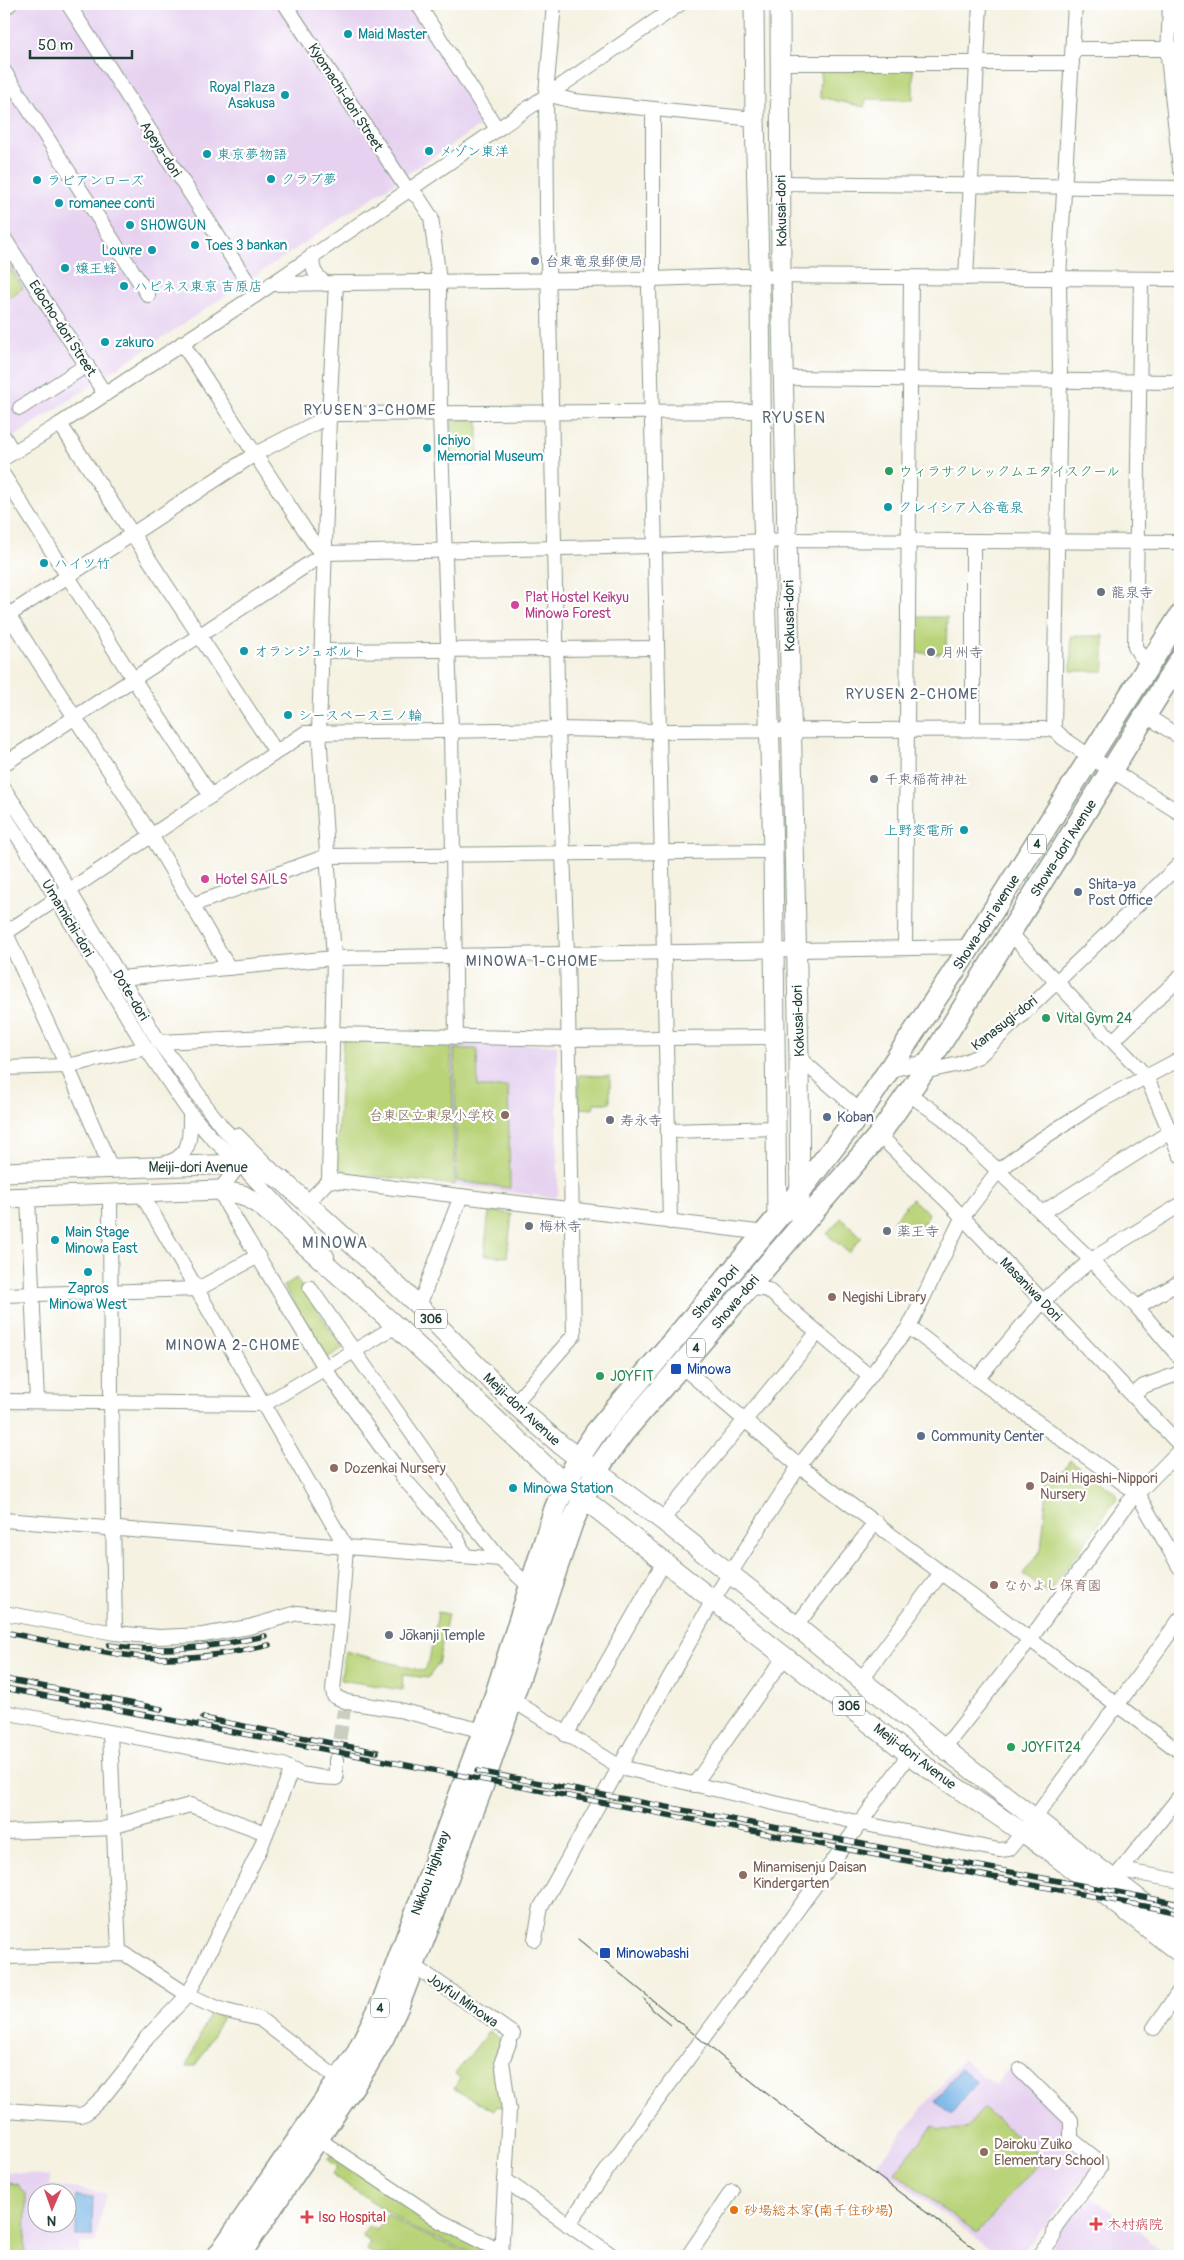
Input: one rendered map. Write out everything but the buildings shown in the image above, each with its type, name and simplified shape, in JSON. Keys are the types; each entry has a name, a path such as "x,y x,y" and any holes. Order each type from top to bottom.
{"highway":[{"name":"Showa-dori avenue","path":"771,1226 861,1112 890,1070 1092,758 1180,616"},
{"name":"Showa-dori Avenue","path":"1010,933 1180,660"},
{"name":"Showa-dori avenue","path":"800,1228 879,1135 909,1094 1010,933"},
{"name":"Showa Dori","path":"577,1458 596,1432 771,1226"},
{"name":"Showa-dori","path":"596,1471 623,1433 800,1228"},
{"name":"Nikkou Highway","path":"239,2256 383,2038 481,1790 530,1587 564,1484 577,1458"},
{"name":"Nikkou Highway","path":"218,2256 339,2080 370,2030 383,2001 484,1731 505,1696 583,1498 596,1471"}],"main road":[{"name":"Kokusai-dori","path":"754,4 761,411 776,1037 777,1128 771,1226"},
{"name":"Kokusai-dori","path":"780,4 781,276 799,1058 800,1228"},
{"name":"Meiji-dori Avenue","path":"4,1172 240,1164 263,1169 283,1181 419,1306 514,1404 577,1458"},
{"name":"Meiji-dori Avenue","path":"4,1198 220,1190 243,1195 261,1206 341,1276 564,1484"},
{"name":"306","path":"577,1458 596,1471"},
{"name":"Meiji-dori Avenue","path":"596,1471 662,1520 796,1626 860,1681 944,1748 1029,1826"},
{"name":"306","path":"564,1484 583,1498"},
{"name":"Meiji-dori Avenue","path":"583,1498 909,1754 1029,1826 1113,1882 1180,1953"},
{"name":"306","path":"1113,1882 1180,1932"}],"street":[{"path":"4,8 10,4"},
{"name":"Ageya-dori","path":"68,4 256,295"},
{"name":"Kyomachi-dori Street","path":"285,4 407,189 418,197 431,217 439,281 440,414 451,731 456,1037"},
{"path":"418,4 498,129"},
{"path":"514,1404 574,1335 548,280 546,94 554,4"},
{"path":"4,437 9,455 60,424 256,295 407,189 680,4"},
{"path":"966,278 969,185 980,4"},
{"path":"1054,729 1060,380 1059,278 1066,186 1075,4"},
{"path":"1170,4 1180,169"},
{"path":"1073,49 1174,49"},
{"path":"780,63 1072,64"},
{"path":"4,71 148,295"},
{"path":"546,94 574,101 755,119"},
{"path":"653,110 653,271 649,288 670,1222"},
{"path":"780,183 1180,188"},
{"name":"Edocho-dori Street","path":"4,238 105,394"},
{"path":"313,254 311,266 315,275 331,283"},
{"path":"271,284 760,276 1180,279"},
{"path":"905,947 908,729 907,541 911,278"},
{"path":"1140,279 1138,542 1135,647 1140,655 1151,663"},
{"path":"307,1203 329,1180 333,1034 334,958 319,732 326,554 331,283"},
{"path":"182,343 316,548 326,554"},
{"path":"20,408 87,365"},
{"path":"783,378 1180,382"},
{"path":"229,968 151,835 5,614 133,534 255,454 329,416 338,414 761,411"},
{"path":"60,424 276,752"},
{"path":"4,476 134,680 211,796"},
{"path":"4,764 326,554 654,546 787,540 1180,542"},
{"path":"973,541 973,729"},
{"path":"322,651 657,648"},
{"path":"1145,715 1180,737"},
{"path":"111,1168 67,1066 4,931 69,891 305,733 558,729 659,731 1054,729 1063,738 1092,758 1180,813"},
{"name":"Dote-dori","path":"4,789 69,891 159,1042 196,1093 283,1181"},
{"name":"Umamichi-dori","path":"4,816 37,866 146,1048 190,1113 211,1137 322,1248 341,1276"},
{"path":"192,905 327,856 773,851"},
{"name":"Kanasugi-dori","path":"890,1070 926,1066 977,1048 1057,982 1180,864"},
{"path":"1010,933 1146,1076 1175,1130 1180,1155"},
{"path":"120,978 334,958 970,947"},
{"path":"1113,1041 1180,977"},
{"path":"159,1042 333,1034 568,1039 776,1037"},
{"path":"4,1068 67,1066 146,1048"},
{"path":"799,1058 861,1112"},
{"path":"535,1938 541,1907 713,1600 799,1466 909,1327 962,1218 998,1171 1065,1123 1146,1076 1180,1059"},
{"path":"196,1093 222,1127 240,1145 242,1158 240,1164 220,1190 258,1256 326,1369 405,1480 457,1538 465,1556"},
{"path":"909,1094 943,1118 1091,1260 1137,1307 1180,1358"},
{"path":"146,1167 171,1162 182,1154 190,1141 190,1113"},
{"path":"669,1132 777,1128"},
{"path":"1042,1213 1175,1130"},
{"name":"Masaniwa Dori","path":"879,1135 962,1218 1180,1445"},
{"path":"329,1180 670,1222 771,1226"},
{"path":"141,1193 265,1404 346,1547 333,1693 345,1706 400,1710 484,1731"},
{"path":"110,1194 110,1402 115,1633"},
{"path":"419,1306 461,1196"},
{"path":"28,1197 37,1401"},
{"path":"977,1379 1042,1301 1091,1260 1180,1205"},
{"path":"4,1295 198,1289 258,1256"},
{"path":"1137,1307 1180,1282"},
{"path":"748,1287 768,1290 869,1376"},
{"path":"310,1288 353,1352 432,1462 466,1516 500,1559 530,1587"},
{"path":"4,1401 265,1404 396,1326"},
{"path":"909,1327 977,1379 1137,1492 1180,1568"},
{"path":"662,1520 817,1333"},
{"path":"681,1366 799,1466 1031,1638 1180,1752"},
{"path":"1132,1396 1144,1386 1180,1374"},
{"path":"944,1748 1031,1638 1137,1492 1180,1450"},
{"path":"4,1520 500,1559"},
{"path":"796,1626 876,1522"},
{"path":"566,1735 664,1562"},
{"path":"860,1681 941,1573"},
{"path":"4,1613 115,1633 159,1637 203,1635 249,1627 297,1613 341,1618"},
{"path":"505,1696 619,1769 860,1823 999,1850 1009,1849 1029,1826 1180,1619"},
{"path":"694,1785 786,1656"},
{"path":"4,1712 283,1765 291,1770 318,1777 336,1778 336,1760"},
{"path":"110,1733 119,1953"},
{"path":"568,2225 638,2125 909,1754"},
{"path":"4,2110 71,2115 86,2113 117,2079 147,2037 188,1995 266,1833 291,1770"},
{"path":"1113,1882 1180,1796"},
{"path":"4,1832 115,1827 190,1805 266,1833"},
{"path":"1113,1882 1180,1881"},
{"path":"4,1957 125,1954 188,1995 222,2010 260,2019 339,2080"},
{"name":"Joyful Minowa","path":"413,1966 511,2039 502,2062 509,2110 505,2180"},
{"path":"1154,2028 1180,1990"},
{"path":"1020,2070 1071,2120 1070,2139 1100,2162 1100,2167 1055,2227 1052,2238 1038,2256"},
{"path":"318,2139 440,2221 502,2254 505,2180"},
{"path":"505,2180 613,2256"},
{"path":"688,2256 732,2191"}],"shaded area":[{"path":"4,4 410,4 487,121 11,439 4,427"},
{"name":"台東区立東泉小学校","path":"451,1042 557,1045 558,1195 555,1198 455,1185"},
{"name":"Dairoku Zuiko Elementary School","path":"962,2059 995,2085 1009,2068 1063,2115 1095,2166 1019,2256 1000,2256 877,2165"},
{"path":"4,2171 50,2176 50,2182 28,2182 28,2232 78,2232 78,2189 106,2193 95,2243 80,2243 78,2256 4,2256"},
{"name":"木村病院","path":"1086,2193 1171,2256 1046,2256 1060,2228"}],"green space":[{"path":"821,69 913,69 913,100 866,99 864,107 820,97"},
{"path":"4,258 23,288 4,301"},
{"path":"452,419 478,419 478,465 452,465"},
{"path":"917,617 947,617 946,653 916,653"},
{"path":"1071,636 1104,636 1104,671 1071,671"},
{"path":"343,1040 451,1042 455,1185 346,1173 336,1165"},
{"path":"454,1049 477,1049 478,1087 508,1087 510,1188 457,1181"},
{"path":"579,1075 610,1076 610,1103 594,1103 593,1109 578,1108"},
{"path":"912,1199 929,1214 919,1231 908,1222 902,1229 893,1221"},
{"path":"489,1211 512,1214 507,1257 484,1255"},
{"path":"841,1218 862,1237 849,1253 827,1234"},
{"path":"296,1278 343,1348 327,1358 284,1286"},
{"path":"1070,1460 1115,1492 1117,1498 1048,1594 1023,1574 1041,1550 1048,1479 1057,1480"},
{"path":"438,1612 448,1614 438,1664 428,1678 403,1675 402,1690 341,1680 345,1651 423,1671 429,1661"},
{"path":"210,2012 223,2017 196,2066 187,2066"},
{"path":"489,2031 501,2040 498,2064 503,2107 496,2106 494,2111 454,2089 460,2078 455,2074"},
{"path":"984,2108 1042,2158 977,2234 895,2172 933,2126 939,2130 965,2129"},
{"path":"332,2155 494,2254 494,2256 480,2256 412,2228 332,2175 338,2167 327,2159"},
{"path":"4,2183 18,2184 26,2194 25,2256 4,2256"},
{"path":"387,2214 410,2229 475,2256 378,2256 366,2250 370,2242 362,2236 368,2226 377,2230"}],"water":[{"path":"960,2069 977,2082 951,2114 935,2101"},
{"path":"78,2196 93,2197 92,2236 76,2236 76,2232 78,2232"}],"tunnel":[{"path":"336,1760 344,1710"}],"tram line":[{"path":"578,1939 766,2093 985,2256"},
{"path":"644,1999 653,2010 671,2025"}],"railway":[{"path":"4,1632 110,1653 161,1658 215,1655 269,1645"},
{"path":"109,1645 149,1649 188,1648 265,1636"},
{"path":"4,1679 161,1709"},
{"path":"4,1688 1180,1913"},
{"path":"203,1718 377,1752"},
{"path":"477,1771 1180,1904"}],"place":[{"name":"Maid Master","path":"348,34"},
{"name":"Royal Plaza Asakusa","path":"285,95"},
{"name":"メゾン東洋","path":"429,151"},
{"name":"東京夢物語","path":"207,154"},
{"name":"クラブ夢","path":"271,179"},
{"name":"ラビアンローズ","path":"37,180"},
{"name":"romanee conti","path":"59,203"},
{"name":"SHOWGUN","path":"130,225"},
{"name":"Toes 3 bankan","path":"195,245"},
{"name":"Louvre","path":"152,250"},
{"name":"台東竜泉郵便局","path":"535,261"},
{"name":"嬢王蜂","path":"65,268"},
{"name":"ハピネス東京 吉原店","path":"124,286"},
{"name":"zakuro","path":"105,342"},
{"name":"Ichiyo Memorial Museum","path":"427,448"},
{"name":"ウィラサクレックムエタイスクール","path":"889,471"},
{"name":"クレイシア入谷竜泉","path":"888,507"},
{"name":"ハイツ竹","path":"44,563"},
{"name":"龍泉寺","path":"1101,592"},
{"name":"Plat Hostel Keikyu Minowa Forest","path":"515,605"},
{"name":"オランジュポルト","path":"244,651"},
{"name":"月州寺","path":"931,652"},
{"name":"シースペース三ノ輪","path":"288,715"},
{"name":"千束稲荷神社","path":"874,779"},
{"name":"上野変電所","path":"964,830"},
{"name":"Hotel SAILS","path":"205,879"},
{"name":"Shita-ya Post Office","path":"1078,892"},
{"name":"Vital Gym 24","path":"1046,1018"},
{"name":"台東区立東泉小学校","path":"505,1115"},
{"name":"Koban","path":"827,1117"},
{"name":"寿永寺","path":"610,1120"},
{"name":"梅林寺","path":"529,1226"},
{"name":"薬王寺","path":"887,1231"},
{"name":"Main Stage Minowa East","path":"55,1240"},
{"name":"Zapros Minowa West","path":"88,1272"},
{"name":"Negishi Library","path":"832,1297"},
{"name":"Minowa","path":"676,1369"},
{"name":"JOYFIT","path":"600,1376"},
{"name":"Community Center","path":"921,1436"},
{"name":"Dozenkai Nursery","path":"334,1468"},
{"name":"Daini Higashi-Nippori Nursery","path":"1030,1486"},
{"name":"Minowa Station","path":"513,1488"},
{"name":"なかよし保育園","path":"994,1585"},
{"name":"Jōkanji Temple","path":"389,1635"},
{"name":"JOYFIT24","path":"1011,1747"},
{"name":"Minamisenju Daisan Kindergarten","path":"743,1875"},
{"name":"Minowabashi","path":"605,1953"},
{"name":"Dairoku Zuiko Elementary School","path":"984,2152"},
{"name":"砂場総本家(南千住砂場)","path":"734,2210"},
{"name":"Iso Hospital","path":"307,2217"},
{"name":"木村病院","path":"1096,2224"}],"district":[{"name":"RYUSEN 3-CHOME","path":"370,410"},
{"name":"RYUSEN","path":"794,417"},
{"name":"RYUSEN 2-CHOME","path":"912,694"},
{"name":"MINOWA 1-CHOME","path":"532,961"},
{"name":"MINOWA","path":"335,1242"},
{"name":"MINOWA 2-CHOME","path":"233,1345"}]}
